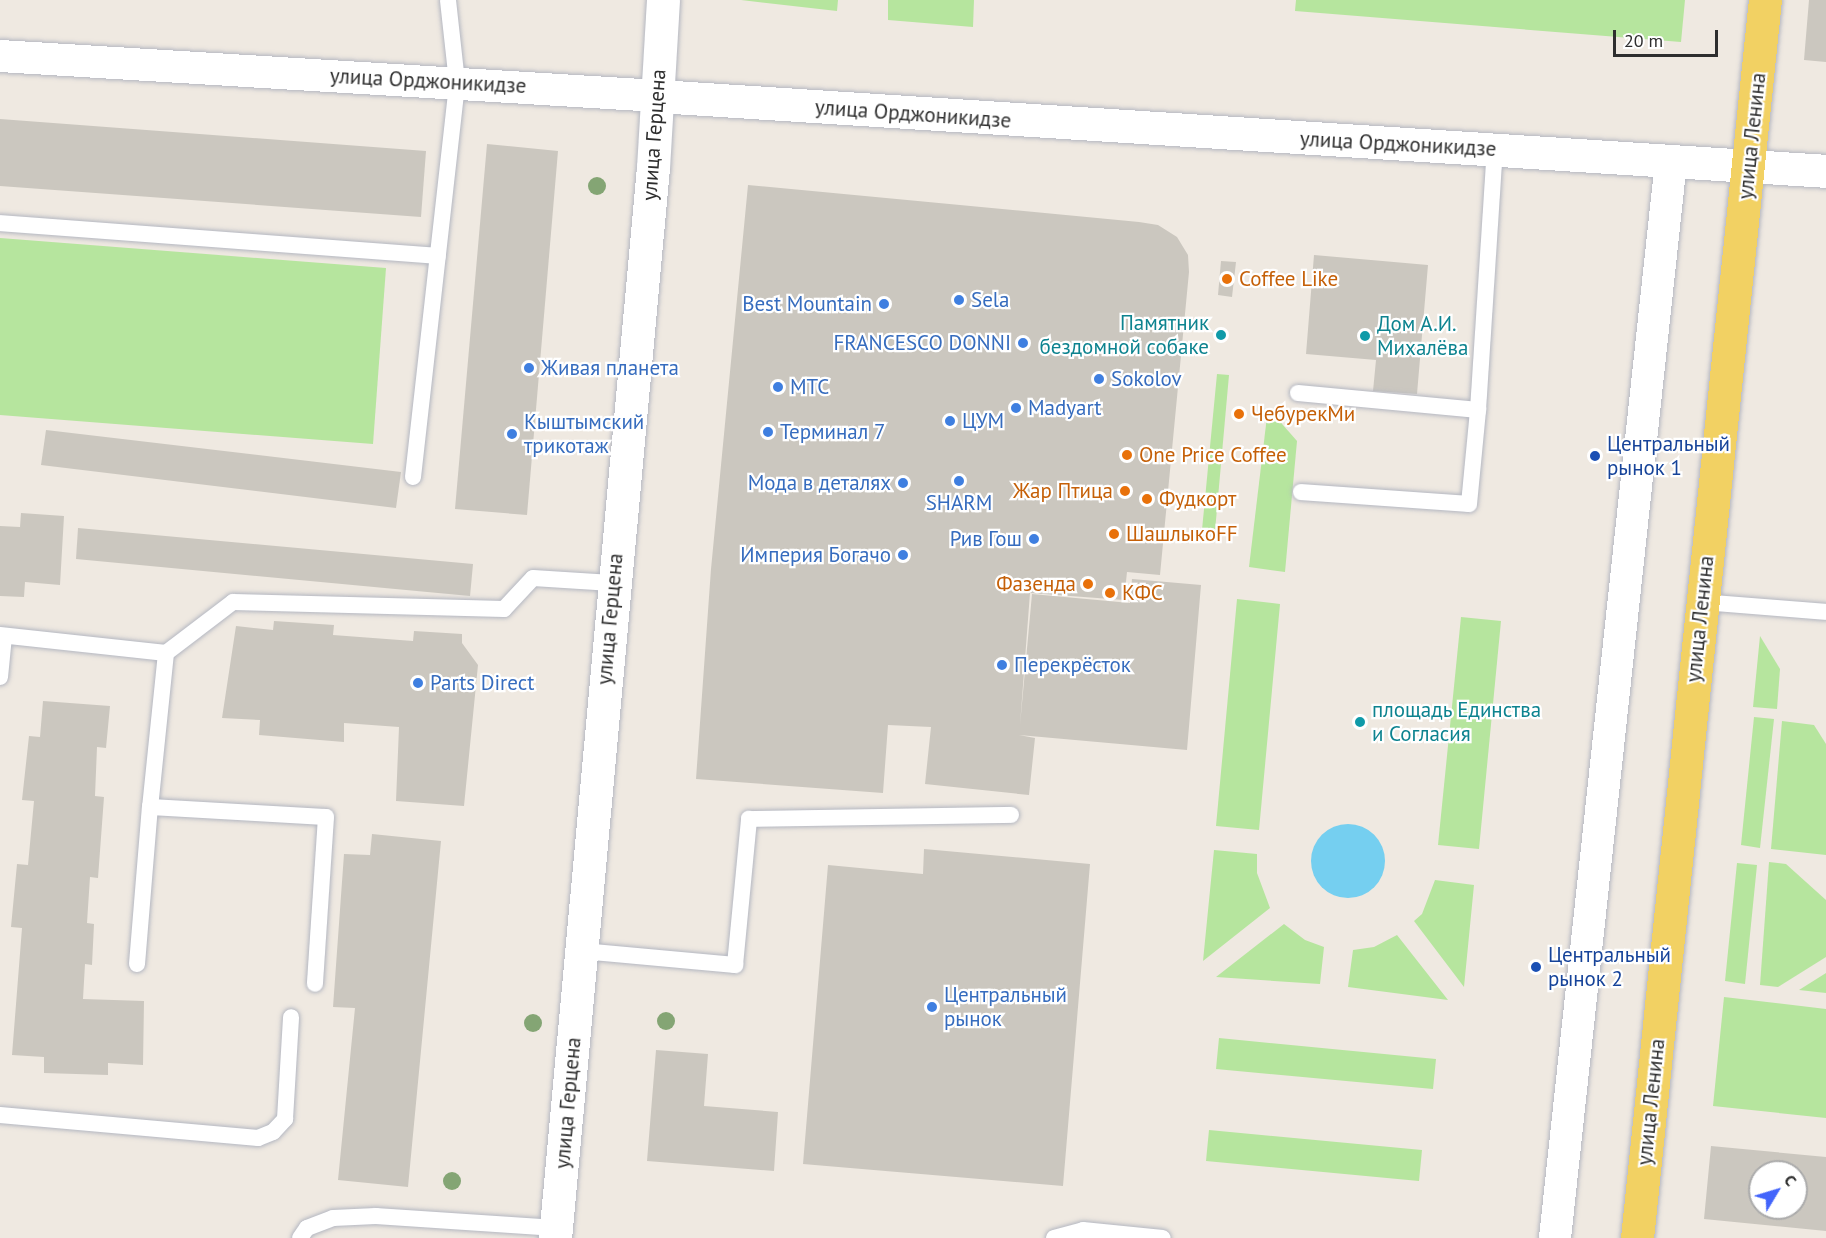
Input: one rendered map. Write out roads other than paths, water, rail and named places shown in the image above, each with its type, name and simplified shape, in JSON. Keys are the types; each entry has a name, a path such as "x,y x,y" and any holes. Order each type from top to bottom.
{"main road":[{"name":"улица Ленина","path":"1637,1238 1765,0"}],"street":[{"name":"улица Герцена","path":"555,1233 582,951 612,583 658,96 663,0"},
{"name":"улица Орджоникидзе","path":"0,56 457,82 1826,171"},
{"path":"1555,1238 1671,162"}],"lane":[{"path":"413,477 457,82 448,0"},
{"path":"1301,492 1469,504 1478,410 1495,149"},
{"path":"0,224 438,256"},
{"path":"1298,393 1478,410"},
{"path":"0,677 2,635 166,653 233,602 504,609 533,578 612,583"},
{"path":"1701,602 1826,612"},
{"path":"137,964 166,653"},
{"path":"150,807 326,817 315,984"},
{"path":"582,951 735,965 749,819 1011,815"},
{"path":"0,1115 258,1138 273,1132 285,1119 291,1017"},
{"path":"300,1238 307,1228 333,1218 376,1215 555,1233"},
{"path":"1054,1238 1083,1230 1163,1238"}],"water":[{"path":"1348,824 1362,827 1374,835 1382,847 1385,861 1382,875 1374,887 1362,895 1348,898 1334,895 1322,887 1314,875 1311,861 1314,847 1322,835 1334,827"}],"place":[{"name":"Coffee Like","path":"1227,279"},
{"name":"Sela","path":"959,300"},
{"name":"Best Mountain","path":"884,304"},
{"name":"Памятник бездомной собаке","path":"1221,335"},
{"name":"Дом А.И. Михалёва","path":"1365,336"},
{"name":"FRANCESCO DONNI","path":"1023,343"},
{"name":"Живая планета","path":"529,368"},
{"name":"Sokolov","path":"1099,379"},
{"name":"МТС","path":"778,387"},
{"name":"Madyart","path":"1016,408"},
{"name":"ЧебурекМи","path":"1239,414"},
{"name":"ЦУМ","path":"950,421"},
{"name":"Терминал 7","path":"768,432"},
{"name":"Кыштымский трикотаж","path":"512,434"},
{"name":"One Price Coffee","path":"1127,455"},
{"name":"Центральный рынок 1","path":"1595,456"},
{"name":"SHARM","path":"959,481"},
{"name":"Мода в деталях","path":"903,483"},
{"name":"Жар Птица","path":"1125,491"},
{"name":"Фудкорт","path":"1147,499"},
{"name":"ШашлыкoFF","path":"1114,534"},
{"name":"Рив Гош","path":"1034,539"},
{"name":"Империя Богачо","path":"903,555"},
{"name":"Фазенда","path":"1088,584"},
{"name":"КФС","path":"1110,593"},
{"name":"Перекрёсток","path":"1002,665"},
{"name":"Parts Direct","path":"418,683"},
{"name":"площадь Единства и Согласия","path":"1360,722"},
{"name":"Центральный рынок 2","path":"1536,967"},
{"name":"Центральный рынок","path":"932,1007"}]}
